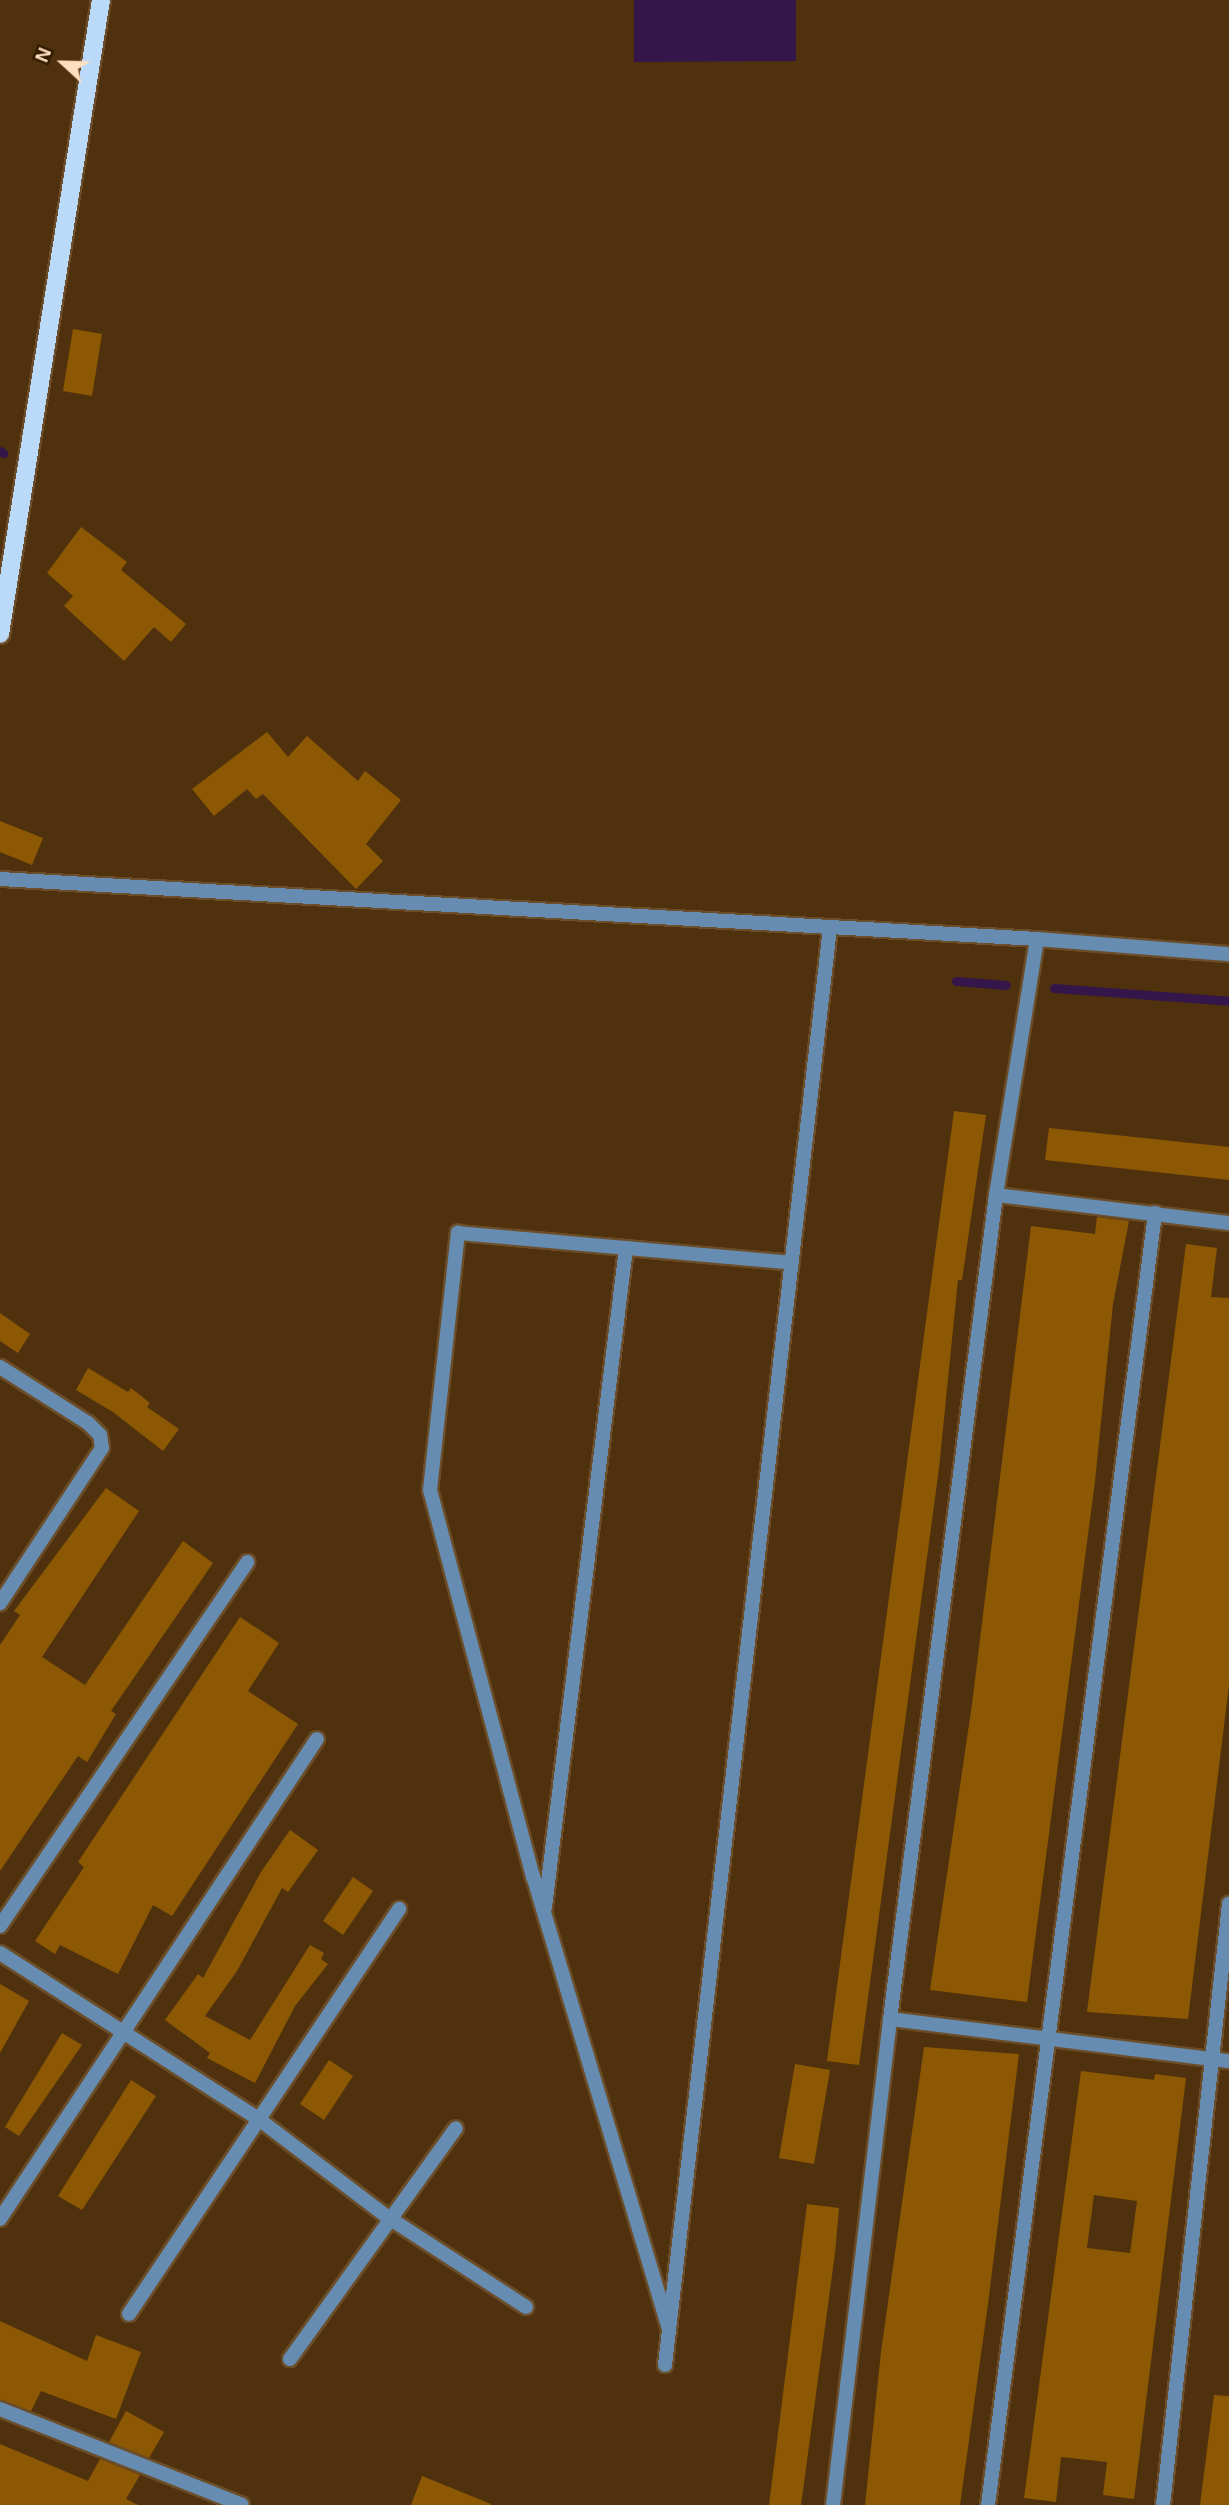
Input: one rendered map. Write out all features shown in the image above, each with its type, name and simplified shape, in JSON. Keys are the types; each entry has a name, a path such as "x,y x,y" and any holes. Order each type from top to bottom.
{"main road":[{"path":"0,634 101,0"}],"street":[{"path":"0,879 1037,939 1229,954"},
{"path":"665,2365 830,928"},
{"path":"833,2505 890,2019 996,1195 1037,939"},
{"path":"996,1195 1229,1223"},
{"path":"988,2505 1045,2039 1155,1213"},
{"path":"669,2329 544,1912 430,1490 458,1233 792,1263"},
{"path":"544,1912 626,1248"},
{"path":"0,1367 88,1423 100,1435 102,1448 0,1603"},
{"path":"0,1926 247,1562"},
{"path":"0,2219 317,1740"},
{"path":"1163,2505 1229,1904"},
{"path":"129,2314 399,1909"},
{"path":"0,1953 126,2031 260,2120 391,2219 526,2307"},
{"path":"890,2019 1229,2061"},
{"path":"290,2359 456,2128"},
{"path":"0,2409 242,2505"}],"shaded area":[{"path":"634,0 796,0 796,61 634,62"}],"building":[{"path":"73,329 102,334 92,396 63,391"},
{"path":"81,527 127,562 121,570 186,624 171,642 154,627 124,661 64,606 73,596 47,573"},
{"path":"267,732 288,757 307,736 358,781 365,771 401,800 366,844 383,861 356,889 263,794 256,799 247,789 214,816 192,789"},
{"path":"0,821 43,838 32,865 0,852"},
{"path":"954,1111 986,1115 962,1280 958,1280 939,1468 859,2065 827,2061"},
{"path":"1049,1128 1229,1147 1229,1180 1045,1160"},
{"path":"1097,1217 1129,1221 1113,1304 1095,1481 1027,2002 930,1990 972,1704 1031,1226 1095,1234"},
{"path":"1186,1244 1217,1248 1211,1297 1229,1298 1229,1685 1188,2019 1087,2012"},
{"path":"0,1313 30,1334 18,1353 0,1341"},
{"path":"88,1368 128,1392 131,1388 150,1403 147,1407 179,1429 163,1451 113,1412 76,1390"},
{"path":"106,1488 139,1511 42,1657 85,1685 183,1541 213,1563 111,1711 116,1714 87,1762 78,1756 0,1871 0,1645 20,1615 14,1611"},
{"path":"240,1617 279,1643 248,1691 298,1724 172,1916 153,1905 118,1974 60,1945 55,1954 35,1941 84,1867 78,1862"},
{"path":"290,1830 318,1850 288,1892 282,1888 237,1971 205,2016 250,2040 310,1945 324,1953 321,1959 328,1964 295,2006 255,2083 207,2058 210,2053 165,2020 198,1974 203,1978 261,1872"},
{"path":"353,1877 373,1891 343,1935 323,1921"},
{"path":"0,1984 29,2001 0,2053"},
{"path":"62,2033 82,2045 19,2136 5,2127"},
{"path":"924,2047 1019,2054 988,2304 960,2505 865,2505 881,2352"},
{"path":"329,2060 353,2076 324,2120 300,2104"},
{"path":"795,2064 830,2070 814,2164 779,2158"},
{"path":"1081,2071 1154,2080 1155,2074 1186,2078 1134,2499 1103,2495 1107,2462 1061,2457 1056,2502 1024,2498","holes":["1094,2195 1137,2201 1130,2253 1087,2248"]},
{"path":"131,2080 156,2096 82,2210 58,2196"},
{"path":"807,2204 839,2208 835,2253 801,2505 769,2505"},
{"path":"0,2321 87,2361 96,2335 141,2352 116,2419 41,2391 31,2411 0,2400"},
{"path":"1214,2395 1229,2396 1229,2505 1200,2505"},
{"path":"126,2411 164,2432 149,2458 109,2442"},
{"path":"0,2444 88,2481 100,2459 140,2475 126,2499 138,2505 0,2505"},
{"path":"422,2476 491,2504 491,2505 411,2505"}],"waterway":[{"path":"956,981 1006,985"},
{"path":"1054,988 1229,1001"}]}
